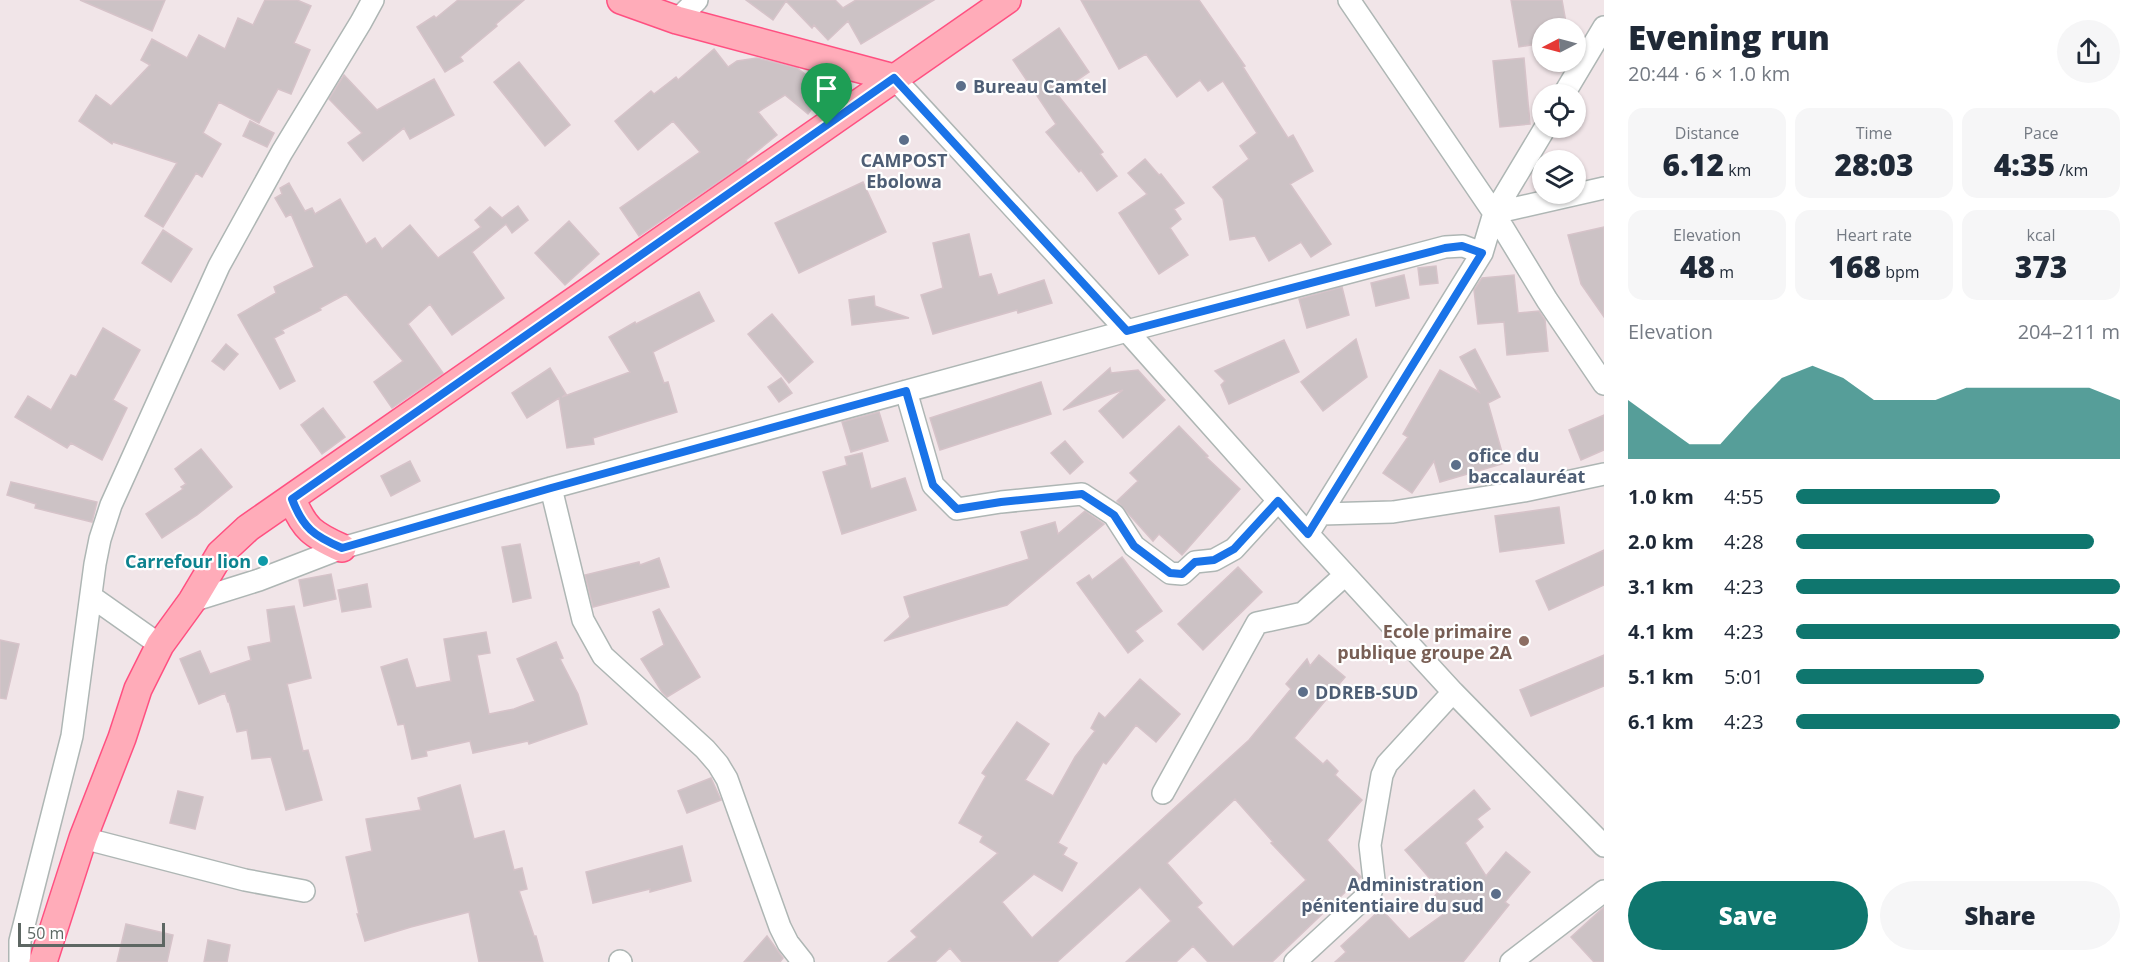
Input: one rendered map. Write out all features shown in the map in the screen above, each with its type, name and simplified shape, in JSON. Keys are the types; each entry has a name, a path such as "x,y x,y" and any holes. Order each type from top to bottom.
{"main road":[{"path":"621,0 677,20 894,78"},
{"path":"43,962 83,838 122,738 138,689 160,645 192,601 220,554 248,528 1007,0"},
{"path":"292,499 300,520 312,532 342,548"}],"street":[{"path":"20,962 20,941 72,736 98,547 111,505 219,266 282,152 373,0"},
{"path":"677,20 696,0"},
{"path":"1349,0 1494,213 1547,300 1604,384"},
{"path":"1570,84 1604,27"},
{"path":"894,78 1127,331 1278,501 1453,692 1604,846"},
{"path":"1308,534 1482,253 1494,213 1539,138"},
{"path":"1494,213 1604,188"},
{"path":"192,601 259,580 342,548 551,488 1127,331 1445,248 1462,246 1482,253"},
{"path":"906,391 933,485 957,509 1082,494 1114,515 1134,546 1170,573 1182,574 1195,562 1214,560 1234,549 1278,501"},
{"path":"1322,514 1393,512 1524,491 1604,474"},
{"path":"551,488 583,620 592,639 603,656 705,749 718,764 727,779 780,927 788,943 803,962"},
{"path":"1163,793 1257,623 1303,613 1345,575"},
{"path":"92,597 160,645"},
{"path":"1295,962 1371,892 1374,880 1370,845 1382,775 1387,764 1453,692"},
{"path":"83,838 245,879 304,891"},
{"path":"1511,962 1604,891"}],"building":[{"path":"80,0 165,0 152,31"},
{"path":"265,0 297,0 311,6 294,43 310,50 291,94 278,89 259,123 219,102 203,133 221,144 202,177 196,173 163,227 145,216 177,163 113,142 112,144 79,121 96,95 111,106 150,65 141,60 152,39 187,58 199,35 225,49 238,18 253,25"},
{"path":"458,0 524,0 460,57 463,61 445,72 417,27 434,16 436,18"},
{"path":"746,0 835,0 843,8 856,0 934,0 861,44 848,21 828,40 814,25 812,28 786,1 773,20"},
{"path":"1081,0 1199,0 1245,66 1243,67 1288,138 1293,135 1313,171 1290,184 1331,244 1311,257 1301,242 1269,261 1255,236 1230,240 1223,199 1213,187 1249,159 1240,146 1257,133 1223,81 1208,91 1200,80 1177,97 1146,54 1119,69"},
{"path":"1511,0 1562,0 1565,18 1532,18 1532,45 1519,47"},
{"path":"1059,28 1089,72 1057,94 1103,152 1100,154 1117,176 1097,191 1046,132 1056,124 1013,60"},
{"path":"714,49 728,67 737,61 757,58 797,68 826,90 808,114 785,95 758,112 777,135 746,160 747,162 639,236 620,208 700,152 673,121 638,150 615,121 651,91 654,94 676,77 678,80"},
{"path":"1524,58 1530,124 1500,127 1493,61"},
{"path":"519,62 570,125 545,146 494,82"},
{"path":"344,75 377,110 434,79 454,115 410,139 404,128 363,161 348,143 362,133 329,99"},
{"path":"250,121 274,133 267,147 243,136"},
{"path":"1145,159 1159,175 1161,174 1184,203 1174,209 1181,219 1170,228 1188,255 1159,274 1119,213 1147,194 1128,173"},
{"path":"863,182 886,232 799,273 775,223"},
{"path":"289,183 305,211 312,208 315,214 340,199 366,244 375,238 382,249 410,225 438,258 481,227 475,220 490,207 502,218 518,206 528,220 512,233 506,224 472,252 504,298 452,335 430,304 408,324 443,373 392,408 374,382 403,361 346,294 282,330 284,333 274,338 295,381 280,389 238,315 276,293 274,287 314,267 291,214 286,217 275,198 282,194 280,188"},
{"path":"569,221 599,254 565,285 535,253"},
{"path":"1604,227 1604,317 1581,284 1568,235"},
{"path":"163,230 192,249 171,282 142,263"},
{"path":"969,234 979,277 991,274 998,295 1044,280 1052,303 1018,313 1017,310 933,334 921,295 943,288 933,243"},
{"path":"1436,266 1438,283 1420,285 1418,268"},
{"path":"1404,275 1409,298 1376,306 1371,283"},
{"path":"1514,275 1518,313 1539,311 1545,320 1548,351 1507,355 1504,322 1478,324 1474,290 1482,278"},
{"path":"1342,287 1349,315 1307,328 1299,299"},
{"path":"699,292 714,321 653,352 664,383 668,382 677,412 593,438 594,444 567,448 559,398 527,418 512,393 550,368 566,394 562,397 630,372 609,337"},
{"path":"874,296 875,306 909,318 852,325 849,300"},
{"path":"772,314 813,362 789,383 748,334"},
{"path":"103,328 140,350 113,400 127,408 102,460 71,443 67,448 15,417 28,396 51,410 71,375 76,377"},
{"path":"1356,339 1367,377 1323,411 1301,382"},
{"path":"1284,340 1299,372 1229,404 1221,385 1225,381 1215,371"},
{"path":"226,344 238,354 224,370 212,361"},
{"path":"1475,349 1500,397 1488,403 1505,463 1440,482 1434,461 1412,493 1383,473 1408,437 1403,434 1440,370 1479,392 1460,357"},
{"path":"1110,368 1111,373 1138,370 1165,400 1123,438 1099,411 1123,390 1063,410"},
{"path":"781,378 792,393 779,402 768,387"},
{"path":"1041,382 1051,414 940,450 930,418"},
{"path":"323,408 345,437 322,454 301,425"},
{"path":"879,412 888,441 851,452 842,422"},
{"path":"1604,415 1604,450 1581,460 1569,430"},
{"path":"1179,426 1208,456 1206,457 1240,489 1182,555 1159,534 1153,541 1117,501 1138,481 1130,473"},
{"path":"1065,441 1083,462 1070,474 1051,453"},
{"path":"201,449 232,487 197,515 162,538 146,514 183,489 181,487 186,484 175,469"},
{"path":"862,453 871,489 905,478 916,510 842,534 823,472 847,465 845,457"},
{"path":"410,461 420,481 391,496 381,476"},
{"path":"11,482 97,502 92,522 35,508 36,504 7,495"},
{"path":"1559,507 1564,543 1500,552 1495,516"},
{"path":"1085,511 1104,524 1007,605 884,641 910,617 904,597 1029,559 1021,532 1055,522 1058,534"},
{"path":"520,544 531,598 513,602 502,547"},
{"path":"1604,550 1604,585 1549,610 1536,581"},
{"path":"1122,557 1162,611 1135,631 1143,641 1128,653 1077,583 1089,575 1092,580"},
{"path":"659,558 669,587 593,607 585,575 639,562 640,565"},
{"path":"1238,567 1262,592 1203,650 1178,624"},
{"path":"331,574 336,599 304,606 299,580"},
{"path":"367,584 371,607 342,612 338,590"},
{"path":"294,606 311,678 287,684 303,751 308,750 322,800 286,810 271,757 252,759 247,730 237,732 225,693 199,704 180,659 200,651 210,674 251,660 248,647 271,642 267,610"},
{"path":"659,609 700,677 667,697 641,659 664,645 653,612"},
{"path":"486,632 490,653 477,655 489,714 514,709 535,701 517,659 556,642 563,658 560,659 578,694 587,724 529,744 528,741 473,753 470,741 426,751 427,756 412,759 404,724 398,725 381,667 407,659 416,688 451,681 444,639"},
{"path":"0,640 19,644 6,699 0,698"},
{"path":"1319,655 1345,677 1294,738 1323,764 1327,760 1338,771 1335,775 1362,800 1327,840 1361,877 1272,962 1208,962 1193,946 1176,962 1126,962 1171,921 1140,887 1057,962 962,962 950,948 935,962 888,962 917,937 911,931 998,853 980,842 983,836 959,823 986,776 982,773 1017,722 1049,744 1025,780 1053,796 1075,757 1095,731 1091,728 1099,713 1105,718 1140,679 1180,714 1156,742 1136,725 1106,764 1103,762 1058,843 1067,848 1063,855 1077,863 1062,891 1034,874 1002,902 1032,938 1249,740 1291,689 1286,684 1307,659 1310,666","holes":["1235,799 1273,842 1271,843 1306,880 1233,947 1197,907 1202,903 1167,863"]},
{"path":"1604,655 1604,686 1531,716 1520,690"},
{"path":"711,778 721,800 687,813 678,791"},
{"path":"460,785 474,839 504,831 514,870 522,868 527,889 519,891 543,962 479,962 469,912 365,941 357,914 359,914 346,857 372,851 366,819 421,810 418,798"},
{"path":"1474,790 1490,809 1477,819 1483,827 1465,843 1486,876 1506,852 1530,872 1505,902 1509,905 1463,962 1335,962 1346,952 1341,946 1381,909 1409,939 1448,911 1433,898 1440,890 1405,850"},
{"path":"178,791 203,797 195,829 170,823"},
{"path":"682,846 691,881 593,903 586,872"},
{"path":"1604,907 1604,962 1594,962 1571,937"},
{"path":"126,924 173,935 167,962 117,962"},
{"path":"767,936 783,958 780,962 744,962"},
{"path":"208,940 230,945 227,962 204,962"}],"place":[{"name":"Bureau Camtel","path":"961,86"},
{"name":"CAMPOST Ebolowa","path":"904,140"},
{"name":"ofice du baccalauréat","path":"1456,465"},
{"name":"Carrefour lion","path":"263,561"},
{"name":"Ecole primaire publique groupe 2A","path":"1524,641"},
{"name":"DDREB-SUD","path":"1303,692"},
{"name":"Administration pénitentiaire du sud","path":"1496,894"}],"route":[{"path":"894,78 1127,331 1445,248 1462,246 1482,253 1308,534 1278,501 1234,549 1214,560 1195,562 1182,574 1170,573 1134,546 1114,515 1082,494 957,509 933,485 906,391 342,548 318,537 300,520 292,499 827,125 894,78"}]}
